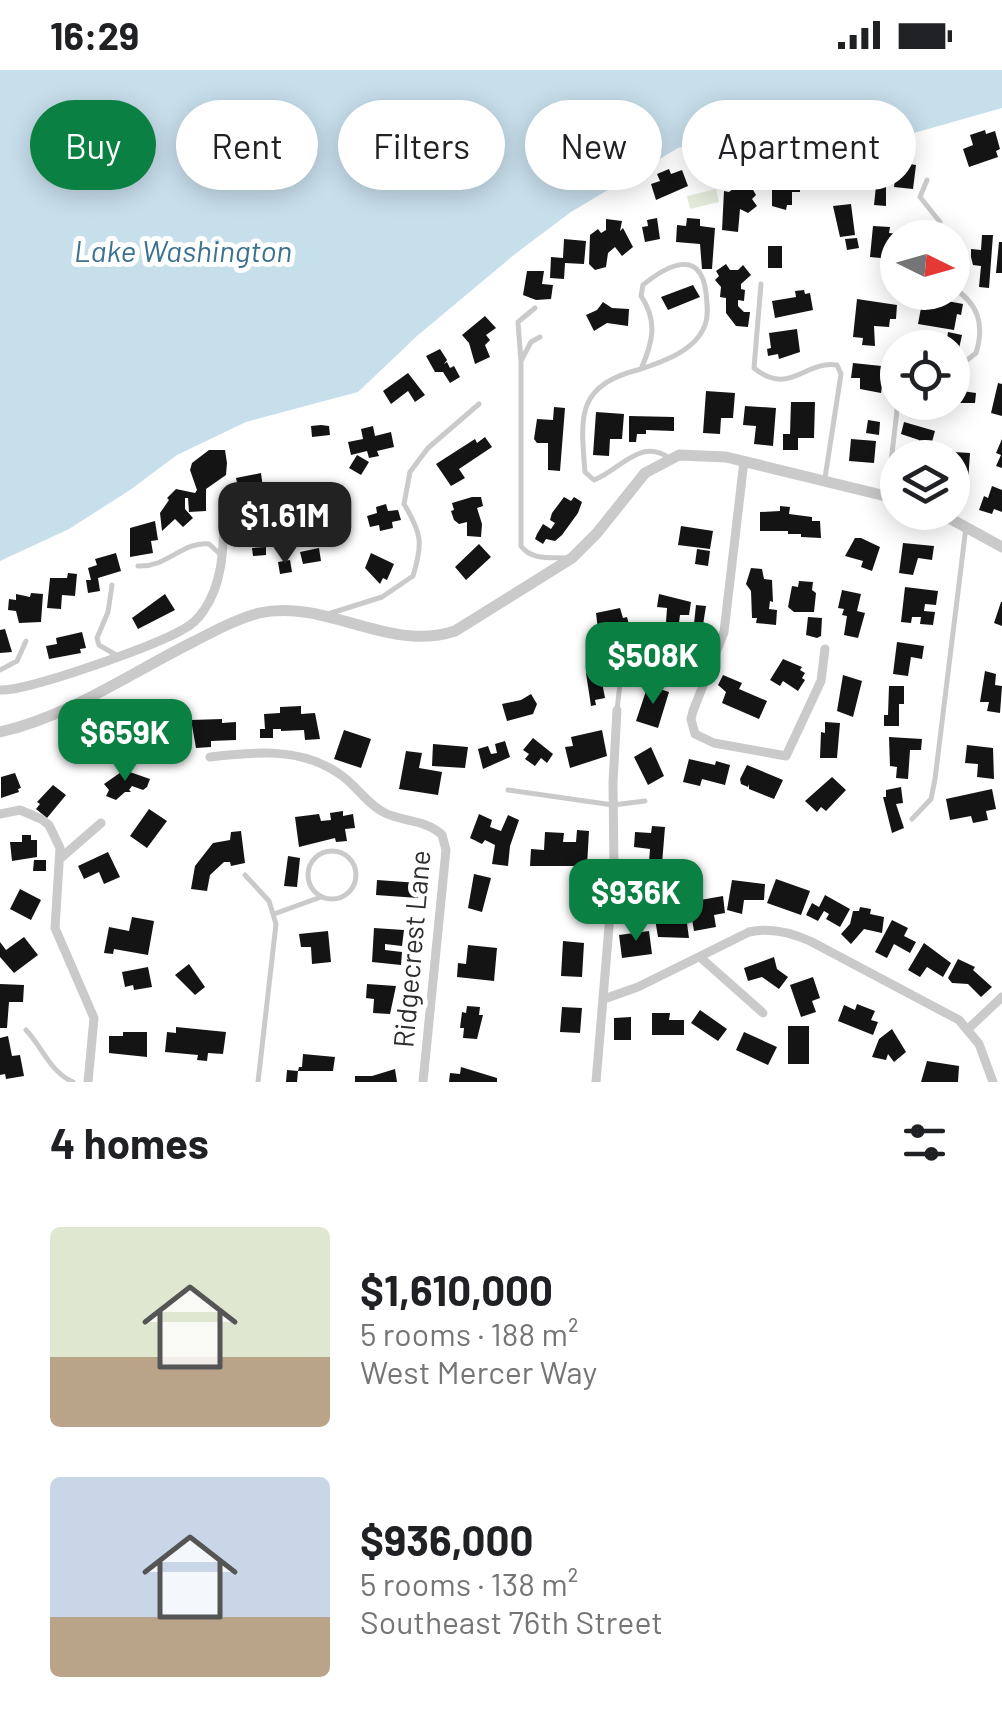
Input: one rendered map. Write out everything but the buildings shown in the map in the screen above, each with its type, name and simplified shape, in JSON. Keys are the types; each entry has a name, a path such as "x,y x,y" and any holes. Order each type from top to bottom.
{"street":[{"path":"0,732 44,718 189,644 262,613 299,611 407,637 438,636 472,622 572,558 634,484 669,458 707,454 880,494"},
{"path":"744,461 724,632 693,711 695,734 714,743 786,756 821,681 825,649"},
{"path":"0,690 18,689 182,630 206,608 215,589 224,506"},
{"path":"970,527 1002,547"},
{"path":"182,630 189,644"},
{"path":"596,1082 614,867 618,710"},
{"name":"Ridgecrest Lane","path":"210,757 257,751 314,762 338,772 380,810 430,826 442,835 446,850 423,1082"},
{"path":"0,814 20,810 42,819 56,838 62,856 55,928 94,1018 88,1082"},
{"path":"62,856 101,823"},
{"path":"604,999 700,958 749,932 774,930 796,935 948,1013 968,1028 987,1058 994,1082"},
{"path":"700,958 763,1013"},
{"path":"968,1028 1002,997"}],"lane":[{"path":"928,180 920,198 938,220"},
{"path":"641,368 654,327 651,310 641,296 643,285 662,269 674,265 687,264 698,269 706,295 705,327 689,346 678,354 641,368 613,377 598,386 587,400 585,472 594,480 629,457 648,451 669,458"},
{"path":"761,284 754,368 779,380 830,364 837,365 840,374 825,481"},
{"path":"970,302 981,322 976,353 970,358"},
{"path":"535,308 518,322 521,546 536,557 572,558"},
{"path":"521,362 531,342 540,337"},
{"path":"323,616 382,597 413,576 422,547 416,524 404,504 410,472 428,448 479,404"},
{"path":"912,820 931,798 935,779 965,530"},
{"path":"138,566 151,567 196,544 209,544 221,555"},
{"path":"112,585 108,612 97,638 98,644 116,655"},
{"path":"0,670 17,661 26,641"},
{"path":"618,710 624,649"},
{"path":"508,790 613,805 645,801"},
{"path":"274,914 321,897 343,897 354,886 354,864 342,852 326,852 312,861 310,886 321,897"},
{"path":"245,875 269,902 276,924 258,1082"},
{"path":"26,1030 54,1070 73,1082"}],"green space":[{"path":"716,190 719,202 690,209 687,196"}],"water":[{"name":"Lake Washington","path":"0,70 1002,70 1002,108 916,132 916,100 682,100 682,147 662,158 662,100 525,100 525,190 608,190 515,254 417,336 358,392 246,422 177,455 69,529 0,561"}]}
